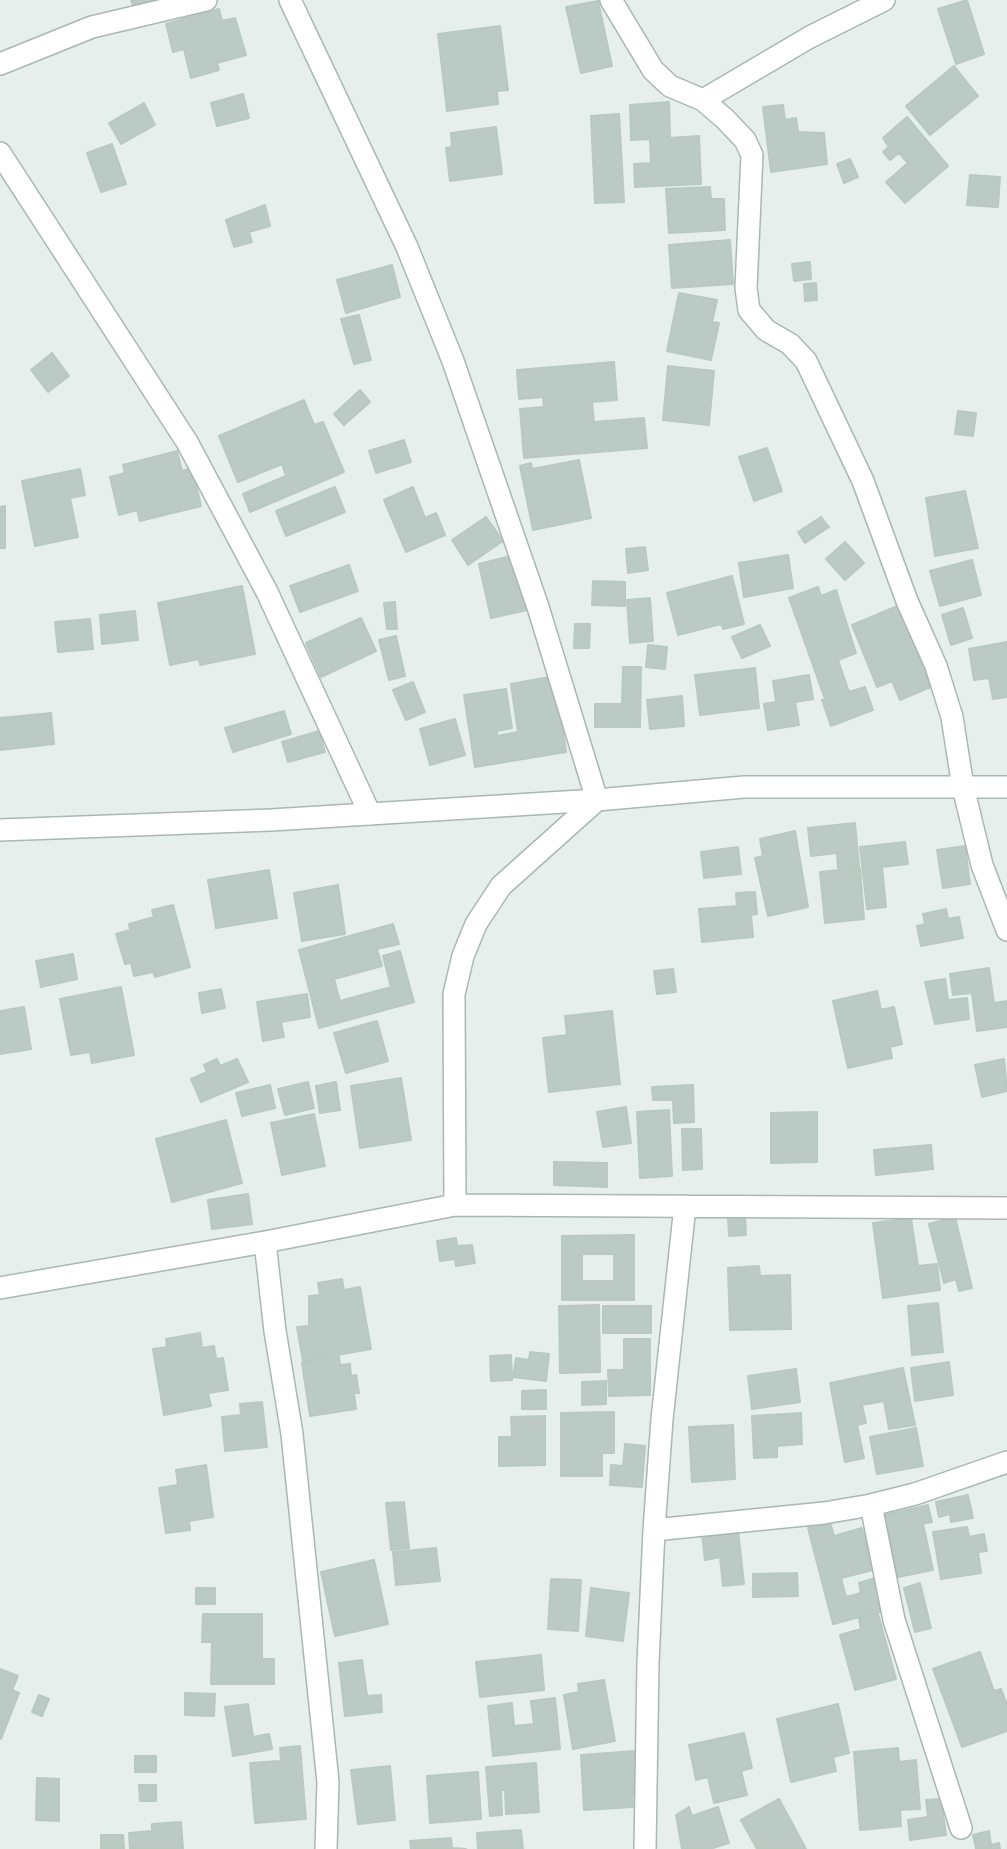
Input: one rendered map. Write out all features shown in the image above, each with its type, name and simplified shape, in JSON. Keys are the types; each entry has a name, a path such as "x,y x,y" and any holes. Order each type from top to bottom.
{"street":[{"path":"0,64 92,27 206,0"},
{"path":"290,0 407,247 453,361 534,594 597,800"},
{"path":"611,0 653,70 670,86 703,100 745,140 752,155 746,288 750,310 766,331 790,344 806,361 863,481 907,601 940,679 952,718 963,788 982,865 1007,930"},
{"path":"703,100 810,37 884,0"},
{"path":"0,153 187,442 267,592 370,814"},
{"path":"0,830 370,814 597,800 744,787 1007,787"},
{"path":"455,1205 454,994 463,956 476,924 501,887 597,800"},
{"path":"0,1288 265,1242 455,1205 1007,1208"},
{"path":"645,1849 648,1663 654,1530 662,1419 685,1206"},
{"path":"265,1242 275,1331 292,1434 328,1782 326,1849"},
{"path":"654,1530 824,1513 871,1505 915,1494 1007,1462"},
{"path":"871,1505 894,1620 961,1828"}],"building":[{"path":"131,0 159,0 134,8"},
{"path":"967,0 984,54 956,64 938,9"},
{"path":"598,1 612,66 581,73 566,7"},
{"path":"219,9 222,21 235,18 246,55 217,63 219,70 191,78 184,49 173,52 166,24"},
{"path":"500,26 508,90 497,91 498,104 447,111 438,34"},
{"path":"954,66 978,96 930,135 906,106"},
{"path":"243,94 249,118 217,126 211,103"},
{"path":"669,102 670,138 699,136 701,184 635,187 634,164 651,163 650,139 631,140 630,105"},
{"path":"144,103 155,125 121,144 109,123"},
{"path":"783,105 785,120 796,118 798,132 824,133 827,164 771,172 763,107"},
{"path":"619,114 624,202 595,203 591,116"},
{"path":"907,117 948,166 905,203 886,182 908,163 899,153 890,160 883,152 889,147 883,138"},
{"path":"496,127 502,174 450,181 446,148 452,147 451,133"},
{"path":"112,144 126,184 101,192 87,153"},
{"path":"850,159 858,177 844,183 837,164"},
{"path":"970,175 1000,177 998,207 967,205"},
{"path":"710,187 711,199 724,199 725,230 669,233 666,189"},
{"path":"265,205 270,226 249,232 252,242 234,247 226,220"},
{"path":"730,240 733,284 672,288 669,245"},
{"path":"810,262 811,279 794,281 792,264"},
{"path":"392,265 400,297 346,313 337,280"},
{"path":"816,283 817,300 805,301 804,284"},
{"path":"679,293 717,300 712,322 719,323 711,360 667,351"},
{"path":"359,315 371,360 354,364 341,319"},
{"path":"52,353 69,376 48,392 31,370"},
{"path":"614,362 617,400 592,402 594,422 644,418 647,448 524,458 520,409 544,407 543,397 519,399 517,370"},
{"path":"668,366 714,371 709,425 663,420"},
{"path":"360,390 370,402 344,425 334,414"},
{"path":"304,400 314,425 323,422 344,472 250,512 243,494 286,476 282,464 238,482 219,436"},
{"path":"958,411 976,413 973,436 955,434"},
{"path":"404,440 411,462 376,473 369,451"},
{"path":"767,448 782,491 754,501 739,457"},
{"path":"177,451 182,471 192,468 201,506 140,521 137,510 119,515 110,477 125,473 123,465"},
{"path":"579,460 591,518 533,530 520,466 531,463 532,469"},
{"path":"80,469 85,495 70,498 78,537 35,546 22,481"},
{"path":"335,487 345,512 286,536 276,511"},
{"path":"413,487 425,518 436,513 445,535 406,552 384,500"},
{"path":"965,491 978,548 935,556 926,498"},
{"path":"5,506 5,548 0,548 0,507"},
{"path":"486,517 503,541 468,565 452,540"},
{"path":"821,517 829,527 805,543 798,532"},
{"path":"845,542 864,563 845,580 826,559"},
{"path":"645,547 648,570 628,573 626,549"},
{"path":"515,555 527,610 491,618 479,564"},
{"path":"788,555 793,588 744,597 739,563"},
{"path":"972,560 981,595 940,606 930,571"},
{"path":"349,565 358,591 300,612 290,586"},
{"path":"732,576 744,624 723,629 721,624 678,635 667,593"},
{"path":"593,581 625,582 625,606 592,605"},
{"path":"242,586 255,654 200,665 199,659 170,665 158,603"},
{"path":"818,587 821,596 836,590 856,653 838,660 849,692 865,687 873,710 831,726 822,700 825,699 789,598"},
{"path":"650,598 653,641 630,643 627,600"},
{"path":"395,602 397,629 387,629 384,603"},
{"path":"900,605 933,686 900,700 892,681 877,687 852,625"},
{"path":"963,608 972,638 951,645 942,615"},
{"path":"135,611 138,640 102,644 100,615"},
{"path":"361,618 376,651 321,677 306,643"},
{"path":"90,619 93,649 58,652 55,622"},
{"path":"575,624 590,624 589,648 574,648"},
{"path":"760,625 770,646 742,658 732,637"},
{"path":"396,636 405,676 389,680 379,640"},
{"path":"1007,642 1007,697 993,699 989,678 974,680 969,649"},
{"path":"648,645 667,647 665,669 646,667"},
{"path":"623,667 641,667 640,727 595,727 595,704 622,704"},
{"path":"755,668 759,708 700,715 695,675"},
{"path":"809,675 813,699 795,702 799,725 768,730 764,704 776,702 773,681"},
{"path":"555,676 566,752 475,767 464,695 506,689 512,728 497,731 497,736 518,732 511,684"},
{"path":"413,682 425,712 406,720 393,690"},
{"path":"682,696 684,726 650,729 647,700"},
{"path":"284,711 291,734 233,752 225,728"},
{"path":"51,713 54,744 0,750 0,718"},
{"path":"455,719 465,755 430,765 420,729"},
{"path":"319,731 325,752 288,762 282,742"},
{"path":"855,823 859,866 838,868 837,853 811,856 808,828"},
{"path":"795,831 808,907 768,916 755,858 763,856 760,839"},
{"path":"905,842 908,864 882,867 886,907 867,909 860,847"},
{"path":"965,846 970,884 943,888 937,850"},
{"path":"738,847 741,874 704,878 701,852"},
{"path":"860,868 864,919 825,923 820,872"},
{"path":"269,870 277,918 216,928 208,880"},
{"path":"338,885 345,934 302,941 294,893"},
{"path":"755,892 757,914 751,915 753,937 702,942 699,909 737,906 736,893"},
{"path":"173,905 190,967 155,977 153,972 134,976 131,963 125,964 116,934 130,930 129,924 154,917 152,910"},
{"path":"946,909 948,919 959,917 963,938 921,946 917,926 925,924 923,914"},
{"path":"393,924 399,944 377,949 382,966 334,979 340,1001 391,987 383,956 400,951 414,1002 319,1028 299,950"},
{"path":"73,954 77,979 41,987 36,961"},
{"path":"989,968 994,1003 1007,1001 1007,1027 977,1031 972,993 953,995 950,974"},
{"path":"673,969 676,992 657,994 654,971"},
{"path":"945,979 948,1000 967,998 969,1019 935,1024 925,982"},
{"path":"121,987 134,1055 92,1063 90,1052 71,1055 60,999"},
{"path":"221,989 225,1008 202,1013 199,993"},
{"path":"877,991 881,1010 894,1007 902,1044 890,1047 892,1058 848,1068 833,1001"},
{"path":"307,994 310,1017 281,1022 284,1037 263,1041 257,1002"},
{"path":"24,1007 31,1049 0,1054 0,1011"},
{"path":"612,1011 620,1084 549,1092 543,1038 567,1035 565,1016"},
{"path":"377,1021 388,1061 346,1073 334,1033"},
{"path":"217,1059 220,1066 237,1059 248,1082 201,1102 191,1079 207,1072 204,1065"},
{"path":"1004,1059 1007,1091 982,1097 975,1065"},
{"path":"401,1078 411,1140 360,1148 351,1086"},
{"path":"308,1082 314,1108 285,1115 278,1089"},
{"path":"336,1082 340,1110 320,1113 316,1086"},
{"path":"270,1085 275,1108 242,1116 236,1093"},
{"path":"693,1085 694,1122 674,1123 673,1100 653,1100 652,1087"},
{"path":"626,1107 631,1143 603,1147 597,1112"},
{"path":"669,1110 672,1176 640,1178 637,1112"},
{"path":"817,1112 817,1162 771,1163 771,1113"},
{"path":"314,1114 325,1166 282,1175 271,1123"},
{"path":"226,1120 242,1183 172,1202 156,1139"},
{"path":"682,1129 701,1129 702,1169 683,1170"},
{"path":"931,1145 933,1169 876,1175 874,1150"},
{"path":"554,1162 607,1163 607,1187 554,1185"},
{"path":"248,1194 252,1224 212,1229 208,1200"},
{"path":"745,1216 746,1235 729,1236 728,1217"},
{"path":"955,1217 972,1288 959,1291 956,1279 944,1283 929,1224"},
{"path":"911,1218 918,1266 937,1264 940,1290 883,1298 873,1223"},
{"path":"634,1235 634,1300 562,1300 562,1236","holes":["582,1254 614,1254 614,1281 582,1281"]},
{"path":"456,1238 457,1246 472,1245 475,1263 456,1266 455,1259 440,1261 437,1241"},
{"path":"759,1266 760,1276 790,1275 791,1329 730,1330 728,1268"},
{"path":"342,1279 344,1290 360,1287 371,1349 303,1361 297,1327 309,1326 309,1296 320,1295 318,1283"},
{"path":"938,1303 943,1352 912,1355 908,1306"},
{"path":"599,1305 600,1372 560,1373 559,1306"},
{"path":"603,1306 651,1306 651,1333 603,1333"},
{"path":"200,1333 202,1348 214,1346 216,1359 223,1358 228,1390 208,1393 211,1406 164,1415 153,1349 167,1347 166,1339"},
{"path":"624,1339 650,1339 650,1395 609,1396 608,1370 624,1370"},
{"path":"530,1352 549,1354 546,1381 513,1377 516,1358 529,1360"},
{"path":"511,1355 512,1380 491,1381 490,1356"},
{"path":"339,1357 340,1365 350,1364 351,1376 356,1375 359,1393 354,1393 356,1409 310,1416 302,1363"},
{"path":"949,1362 953,1395 915,1401 911,1368"},
{"path":"903,1368 915,1425 889,1429 884,1401 862,1405 866,1423 857,1425 864,1458 845,1462 830,1383"},
{"path":"796,1369 800,1402 752,1409 748,1376"},
{"path":"606,1381 606,1404 582,1405 582,1382"},
{"path":"546,1390 546,1409 522,1409 522,1391"},
{"path":"262,1402 267,1447 225,1451 222,1417 241,1415 240,1404"},
{"path":"614,1412 614,1453 602,1453 602,1476 561,1476 561,1413"},
{"path":"801,1413 802,1444 777,1446 777,1457 754,1458 752,1416"},
{"path":"545,1416 545,1465 499,1466 499,1437 512,1437 511,1417"},
{"path":"733,1425 735,1479 692,1482 689,1427"},
{"path":"916,1428 923,1466 877,1474 870,1437"},
{"path":"625,1444 645,1446 642,1487 610,1485 611,1465 623,1466"},
{"path":"206,1465 213,1517 189,1521 190,1530 166,1533 159,1488 178,1485 176,1470"},
{"path":"968,1495 973,1518 951,1522 950,1514 939,1517 936,1502"},
{"path":"404,1502 409,1548 391,1550 386,1503"},
{"path":"928,1505 932,1522 923,1524 933,1570 898,1577 885,1515"},
{"path":"830,1522 834,1536 862,1528 873,1570 841,1578 846,1597 861,1593 859,1583 875,1578 883,1611 833,1624 808,1528"},
{"path":"967,1527 969,1537 984,1534 987,1551 978,1552 981,1573 941,1579 933,1532"},
{"path":"738,1530 744,1584 723,1586 720,1557 705,1560 702,1535"},
{"path":"436,1548 440,1581 396,1585 393,1552"},
{"path":"374,1560 388,1624 335,1636 321,1572"},
{"path":"797,1573 798,1596 753,1597 753,1574"},
{"path":"551,1579 581,1580 578,1631 548,1629"},
{"path":"920,1583 931,1628 915,1632 904,1588"},
{"path":"196,1588 215,1588 215,1604 196,1604"},
{"path":"591,1588 629,1593 623,1641 586,1636"},
{"path":"203,1614 262,1614 262,1659 274,1659 274,1684 211,1684 212,1642 202,1642"},
{"path":"878,1614 896,1679 855,1690 840,1635 861,1629 859,1619"},
{"path":"980,1652 994,1691 1001,1689 1007,1705 1007,1731 962,1747 933,1669"},
{"path":"541,1655 544,1690 480,1697 476,1662"},
{"path":"362,1660 367,1696 381,1695 382,1712 345,1716 339,1663"},
{"path":"0,1669 18,1676 12,1690 19,1693 1,1739"},
{"path":"604,1680 615,1741 573,1749 564,1695 579,1692 578,1684"},
{"path":"185,1693 215,1694 214,1716 185,1715"},
{"path":"39,1695 49,1699 42,1716 32,1712"},
{"path":"555,1698 560,1749 493,1756 488,1706 512,1703 514,1726 534,1724 531,1701"},
{"path":"248,1704 253,1737 269,1734 272,1749 233,1756 225,1707"},
{"path":"838,1704 849,1753 833,1757 836,1771 791,1782 777,1719"},
{"path":"744,1733 752,1768 741,1771 747,1795 714,1803 708,1777 696,1780 689,1745"},
{"path":"300,1746 306,1819 255,1823 250,1763 281,1761 280,1748"},
{"path":"898,1748 899,1762 916,1760 920,1809 900,1810 901,1826 860,1830 854,1752"},
{"path":"635,1751 638,1794 632,1795 633,1807 584,1810 581,1755"},
{"path":"135,1756 156,1756 156,1772 135,1772"},
{"path":"536,1763 539,1812 506,1814 505,1790 501,1790 502,1815 490,1816 486,1767"},
{"path":"390,1766 395,1820 358,1824 351,1770"},
{"path":"478,1772 481,1819 430,1823 427,1776"},
{"path":"37,1778 59,1779 59,1821 36,1820"},
{"path":"139,1785 156,1785 156,1801 140,1801"},
{"path":"779,1799 806,1849 757,1849 741,1820"},
{"path":"941,1799 946,1835 910,1840 908,1820 928,1817 926,1800"},
{"path":"689,1807 692,1816 718,1807 729,1843 710,1849 682,1849 676,1815"},
{"path":"181,1822 183,1849 130,1849 129,1833 152,1831 152,1824"},
{"path":"521,1830 523,1849 478,1849 477,1833"},
{"path":"989,1831 991,1845 999,1843 1000,1849 976,1849 973,1835"},
{"path":"101,1835 123,1835 124,1849 101,1849"},
{"path":"451,1838 452,1848 466,1849 411,1849 410,1841"}]}
